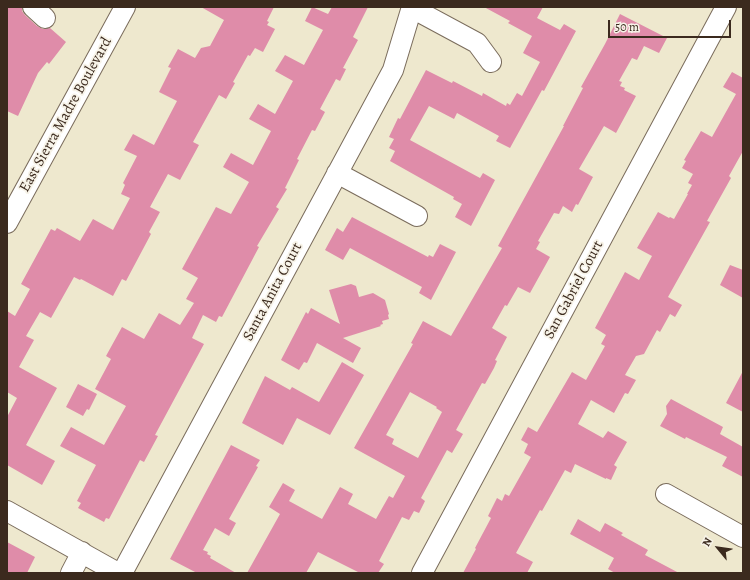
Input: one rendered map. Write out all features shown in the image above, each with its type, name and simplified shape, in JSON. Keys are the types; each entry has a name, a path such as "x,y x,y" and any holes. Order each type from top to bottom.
{"street":[{"name":"East Sierra Madre Boulevard","path":"7,224 125,7"},
{"path":"412,7 477,43 491,62"},
{"name":"Santa Anita Court","path":"122,573 393,70 412,7"},
{"name":"San Gabriel Court","path":"422,573 726,7"},
{"path":"337,173 417,216"},
{"path":"666,494 743,536"},
{"path":"7,510 118,573"},
{"path":"70,573 82,552"}],"building":[{"path":"7,7 22,7 22,11 25,15 37,26 43,29 50,28 66,42 49,64 47,62 38,73 18,116 7,111"},
{"path":"201,7 274,7 267,21 269,22 267,25 275,29 263,52 255,48 250,56 248,55 233,82 235,83 226,99 219,95 193,142 199,145 180,180 168,174 150,207 160,212 149,232 151,234 126,281 122,279 113,296 81,279 80,280 74,277 51,318 40,312 26,336 34,340 19,367 57,388 26,445 55,461 42,485 7,465 7,417 17,398 7,392 7,311 15,316 30,289 21,284 51,229 55,231 57,228 80,241 93,219 113,230 130,198 121,194 125,185 123,183 137,156 124,150 133,134 154,145 177,101 159,92 171,68 168,67 178,49 195,58 201,48 210,46 224,20"},
{"path":"312,7 328,14 332,7 368,7 353,37 358,40 343,68 346,69 340,81 336,79 320,109 325,112 315,131 312,130 297,159 299,160 285,188 287,189 276,207 279,209 257,246 259,247 222,317 219,316 216,322 203,315 192,338 204,344 155,435 158,436 144,462 140,460 109,519 106,518 104,522 78,508 81,503 77,501 96,465 60,446 71,427 104,445 126,406 95,389 111,359 106,356 122,327 144,339 159,313 180,325 194,303 186,299 198,278 182,269 216,207 231,214 249,182 223,167 231,153 253,165 271,131 249,119 258,104 275,114 293,81 275,71 285,55 304,65 323,30 305,21"},
{"path":"484,7 543,7 537,18 560,30 564,24 576,31 544,91 542,90 510,148 496,141 499,136 457,113 454,119 429,106 410,140 480,178 483,173 495,180 471,226 455,217 462,204 453,199 454,197 390,161 395,151 389,148 394,139 389,137 398,118 400,119 426,70 452,83 453,81 482,96 483,93 506,106 507,103 510,105 517,93 522,96 540,62 523,53 532,36 508,23 510,21"},
{"path":"620,14 667,38 659,53 644,46 637,60 632,58 619,81 622,82 620,86 625,88 624,90 636,96 616,133 604,126 579,169 593,177 578,205 576,204 572,212 563,206 559,214 554,213 538,241 540,242 536,249 550,257 530,293 518,287 507,306 505,305 492,328 507,337 495,360 497,361 494,368 485,384 482,383 456,430 463,434 452,453 447,450 421,498 425,501 419,513 414,511 409,520 402,517 379,561 384,564 378,573 360,573 318,552 306,573 247,573 280,514 269,507 283,483 295,490 289,501 322,519 340,487 353,494 348,504 376,519 389,496 393,498 405,476 354,448 413,344 411,343 423,321 451,336 502,248 498,246 564,126 583,88 581,87","holes":["410,392 437,407 436,408 442,412 418,458 392,444 394,439 386,435"]},
{"path":"732,72 743,78 743,151 729,176 731,178 707,221 710,222 668,297 682,305 675,317 670,314 660,332 657,330 644,354 636,356 625,375 636,380 628,394 625,393 614,413 591,400 578,424 603,438 608,431 627,442 614,465 617,467 611,480 575,464 571,473 565,470 516,553 533,562 527,573 463,573 491,518 488,516 497,498 502,501 505,494 509,496 531,457 524,453 528,444 521,440 528,427 537,432 572,372 586,380 605,346 601,344 606,335 595,328 625,272 639,280 652,256 637,248 658,212 674,219 688,194 692,185 688,183 693,174 682,168 686,161 684,160 701,131 712,137 736,94 723,87"},
{"path":"352,217 428,257 429,255 433,257 440,244 456,252 431,300 419,293 422,287 350,248 343,260 325,250 337,228 343,232"},
{"path":"730,265 743,270 743,298 720,285"},
{"path":"351,284 356,286 359,297 373,293 385,300 389,314 389,319 382,321 383,324 380,325 381,326 343,338 361,348 353,363 317,343 307,363 304,362 299,370 281,360 306,312 308,314 311,308 340,324 329,290"},
{"path":"342,362 364,375 330,435 297,418 283,445 242,423 265,376 290,390 292,387 319,402"},
{"path":"743,371 743,412 726,403"},
{"path":"78,384 97,394 89,410 87,409 83,416 66,407"},
{"path":"671,399 723,427 720,434 743,447 743,477 722,466 727,457 686,437 685,439 660,426 667,414 666,406"},
{"path":"231,445 260,460 256,466 258,467 229,519 236,523 229,536 215,528 203,550 208,552 207,554 211,556 210,558 236,573 197,573 170,559"},
{"path":"578,519 600,532 605,523 623,533 621,535 648,550 645,555 679,573 615,573 608,569 614,558 570,534"},
{"path":"7,542 35,557 27,573 7,573"}]}
